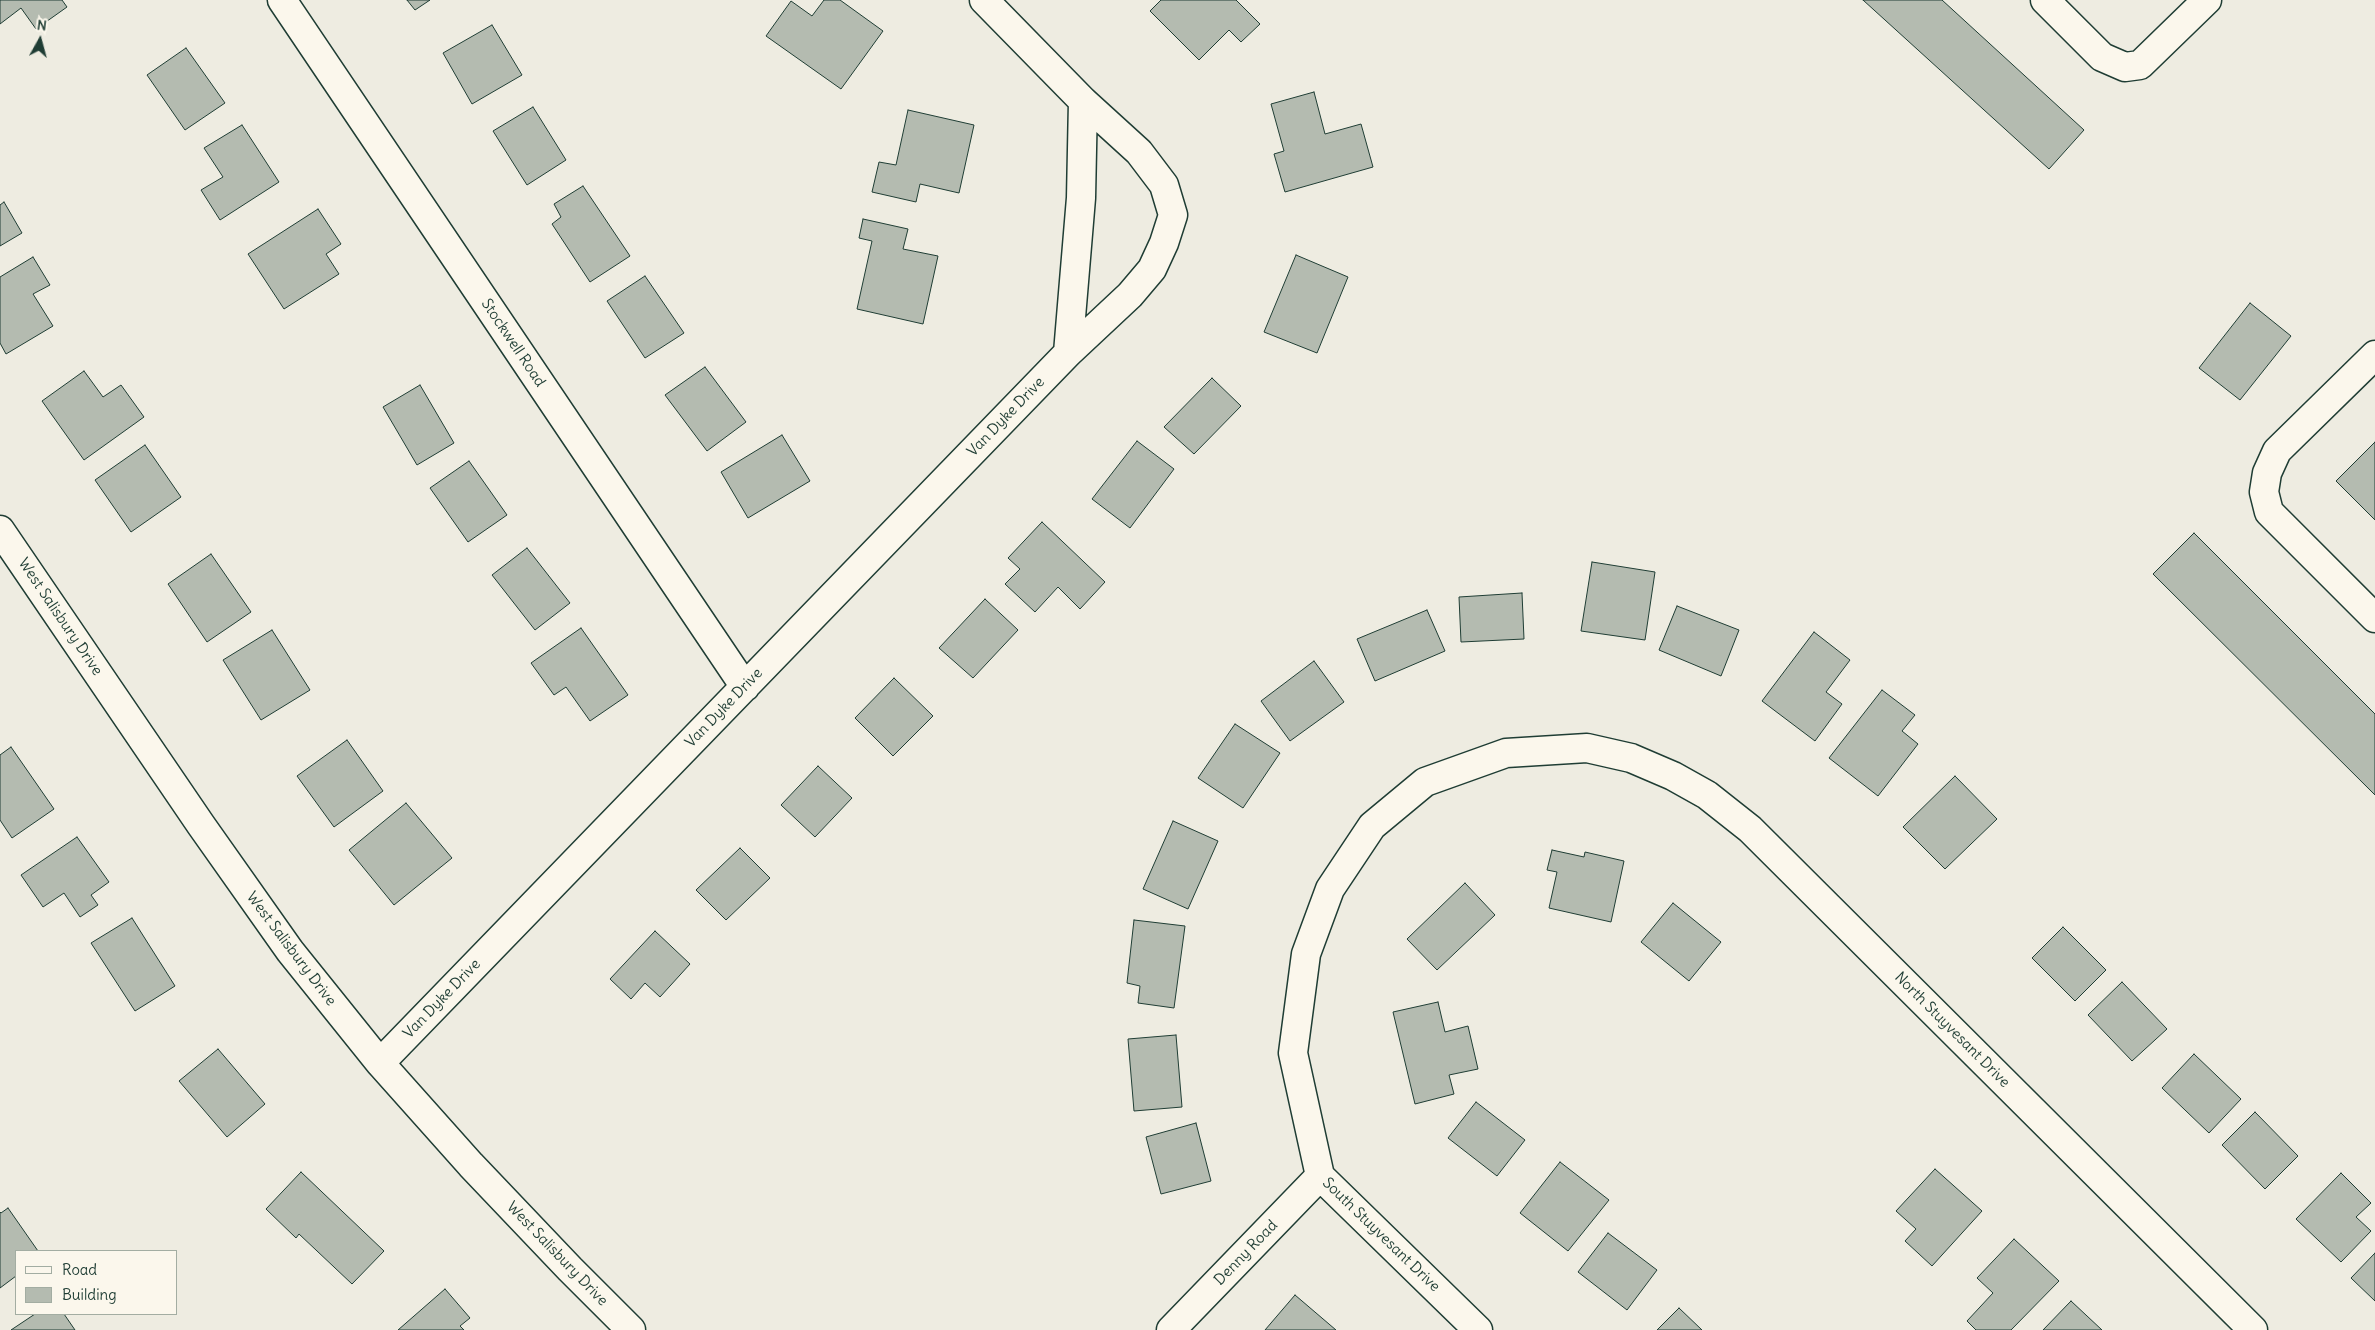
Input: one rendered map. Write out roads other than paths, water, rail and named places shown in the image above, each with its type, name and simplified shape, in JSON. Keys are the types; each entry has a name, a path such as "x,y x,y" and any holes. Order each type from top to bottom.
{"street":[{"name":"Stockwell Road","path":"282,0 745,686"},
{"name":"Van Dyke Drive","path":"380,1063 1068,353 1130,296 1152,269 1164,243 1173,215 1164,185 1139,152 1082,101 984,0"},
{"path":"2045,0 2102,57 2125,67 2140,65 2207,0"},
{"path":"1068,353 1081,198 1082,101"},
{"path":"2375,355 2277,451 2267,472 2264,492 2269,512 2375,618"},
{"name":"West Salisbury Drive","path":"0,530 195,817 290,951 380,1063 478,1172 631,1330"},
{"name":"South Stuyvesant Drive","path":"1478,1330 1320,1176 1293,1053 1306,954 1330,889 1372,826 1426,782 1506,753 1587,748 1631,758"},
{"name":"North Stuyvesant Drive","path":"1631,758 1673,776 1707,795 1750,829 2253,1330"},
{"name":"Denny Road","path":"1171,1330 1320,1176"}]}
